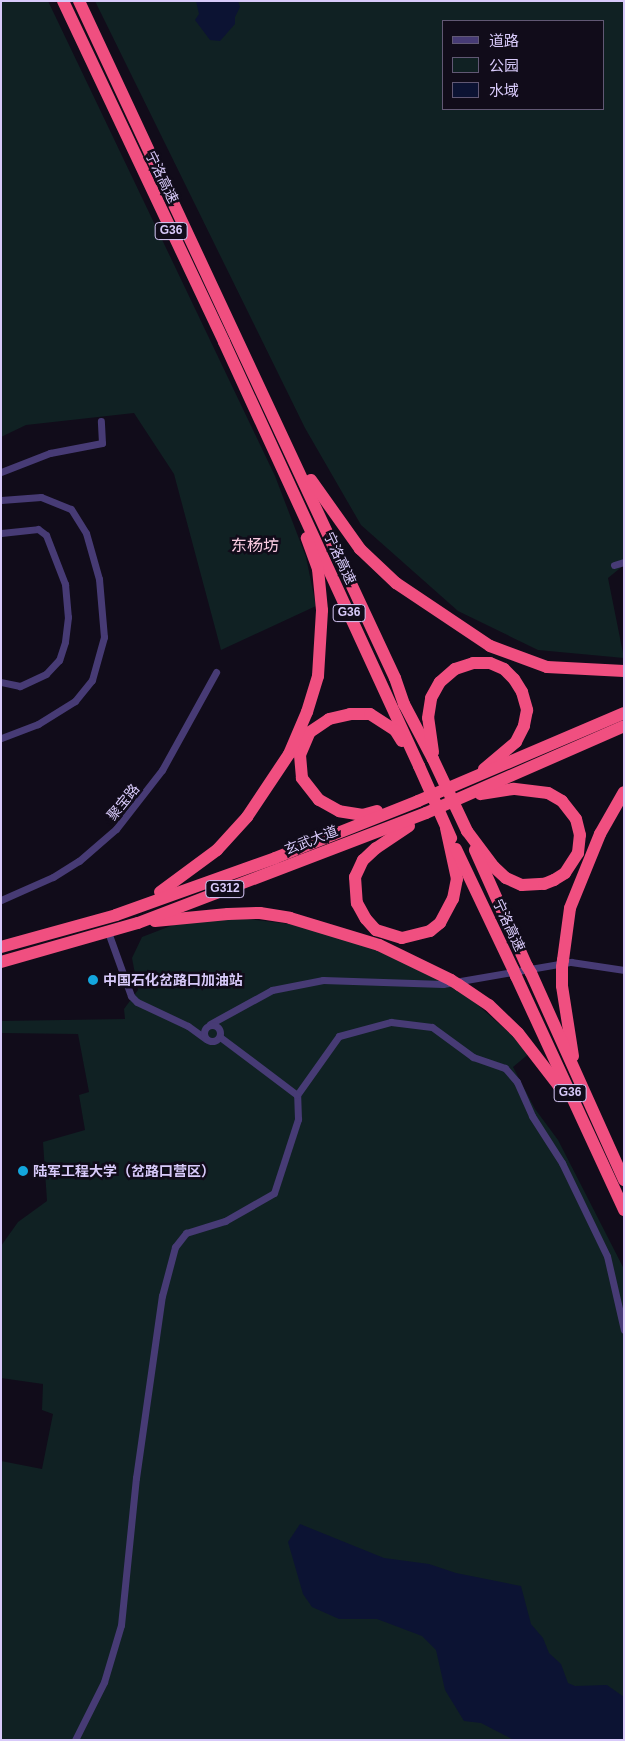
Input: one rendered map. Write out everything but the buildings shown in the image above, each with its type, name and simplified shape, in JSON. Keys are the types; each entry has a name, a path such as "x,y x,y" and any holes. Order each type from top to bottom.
{"highway":[{"name":"宁洛高速","path":"63,1 279,460 450,838 515,972 624,1210"},
{"name":"宁洛高速","path":"80,1 395,678 404,704 467,831 577,1080 624,1180"},
{"path":"258,383 322,500 360,549 396,583 490,646 547,667 624,671"},
{"path":"116,915 166,889 217,850 267,791 289,754 307,712 321,650 322,610 318,569 279,460"},
{"path":"433,760 428,718 431,698 440,682 454,669 473,663 490,664 504,669 522,692 527,710 524,726 516,742 473,778"},
{"name":"玄武大道","path":"1,947 116,915 275,858 418,801 624,713"},
{"path":"418,801 363,815 339,811 319,800 302,778 300,755 310,732 329,719 350,714 370,714 395,730 419,766"},
{"name":"玄武大道","path":"1,962 138,923 451,802 624,726"},
{"path":"450,838 457,879 454,899 440,923 417,936 402,938 376,930 357,903 355,877 363,860 399,831 451,802 513,788 548,793 572,812 580,835 578,853 565,873 544,884 528,885 506,878 481,852 467,831"},
{"path":"577,1080 562,986 570,908 600,834 624,792"},
{"path":"138,923 228,914 260,913 290,918 379,945 455,982 489,1006 518,1033 574,1104"}],"street":[{"path":"1,472 50,453 102,443 101,421"},
{"path":"1,500 42,496 71,509 86,534 99,579 104,637 92,680 76,701 38,724 1,738"},
{"path":"1,534 38,529 46,534 65,584 68,619 59,660 46,674 25,685 1,682"},
{"path":"614,565 624,562"},
{"name":"聚宝路","path":"1,900 66,869 116,829 162,770 216,672"},
{"path":"108,932 131,996 137,1002 188,1026 206,1039 214,1041 220,1034 224,1016"},
{"path":"206,1039 204,1032 209,1025 273,990 323,980 443,984 571,962 624,970"},
{"path":"75,1740 104,1682 121,1625 136,1478 162,1296 175,1247 186,1233 225,1221 274,1193 298,1119 297,1095 339,1036 391,1022 432,1027 473,1057 505,1068 517,1082 532,1116 562,1163 607,1256 624,1330"},
{"path":"188,1026 217,1026 220,1034 297,1095"}],"green space":[{"path":"1,1 48,1 275,476 306,557 316,606 221,650 174,474 134,413 26,425 1,437"},
{"path":"95,1 624,1 624,565 608,578 624,658 538,650 458,611 361,525 305,428"},
{"path":"238,918 298,925 392,955 463,992 531,1052 513,1067 535,1109 558,1140 624,1269 624,1740 1,1740 1,1461 42,1469 53,1414 42,1410 43,1384 1,1378 1,1246 18,1222 47,1201 43,1142 85,1130 79,1095 89,1092 78,1034 1,1033 1,1021 125,1019 124,1009 138,990 132,958 142,937 181,922"}],"water":[{"path":"196,1 238,1 240,7 235,17 235,24 220,41 210,40 195,20 199,14"},
{"path":"300,1524 384,1558 429,1564 456,1573 521,1586 531,1624 543,1638 549,1653 561,1664 568,1683 575,1686 607,1685 624,1697 624,1740 514,1740 481,1723 464,1721 445,1690 436,1650 422,1636 377,1619 339,1619 312,1607 303,1594 288,1542"}],"place":[{"name":"中国石化岔路口加油站","path":"93,980"},
{"name":"陆军工程大学（岔路口营区）","path":"23,1171"}],"district":[{"name":"东杨坊","path":"255,546"}]}
